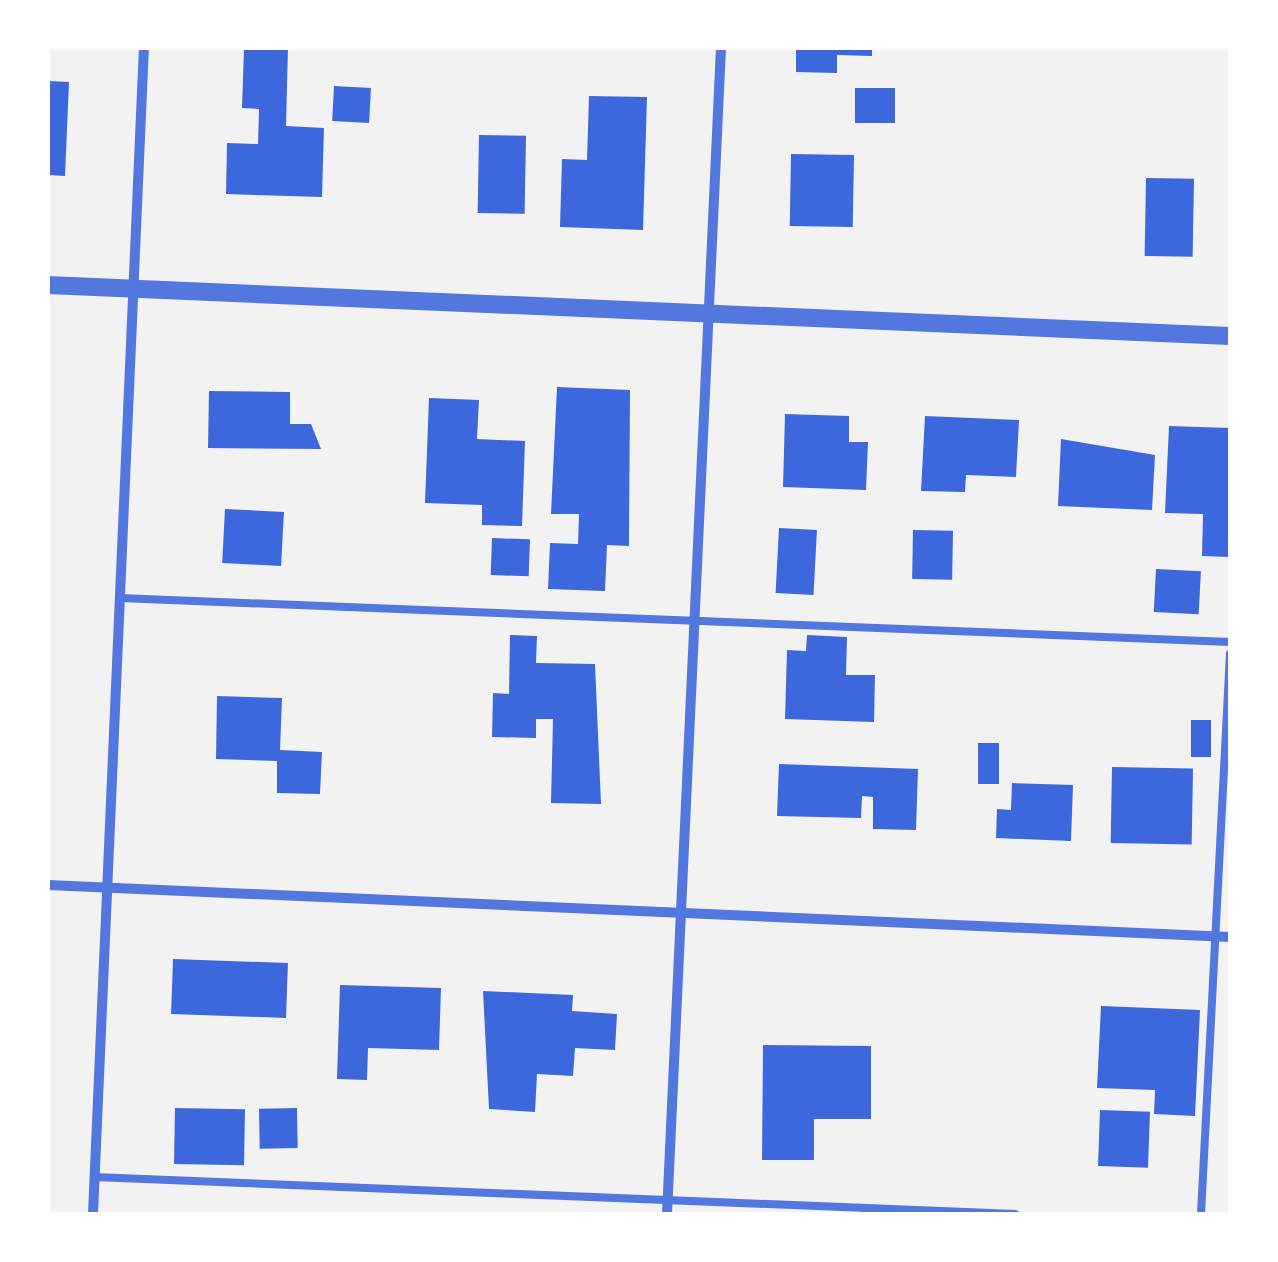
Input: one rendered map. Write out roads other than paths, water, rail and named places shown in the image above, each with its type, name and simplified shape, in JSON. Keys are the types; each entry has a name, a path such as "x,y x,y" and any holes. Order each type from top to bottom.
{"street":[{"path":"93,1214 144,48"},
{"path":"667,1214 691,622 721,48"},
{"path":"48,285 1230,336"},
{"path":"48,886 1230,936"}],"lane":[{"path":"120,598 1230,642"},
{"path":"1201,1214 1230,654"},
{"path":"94,1177 1015,1214"}]}
